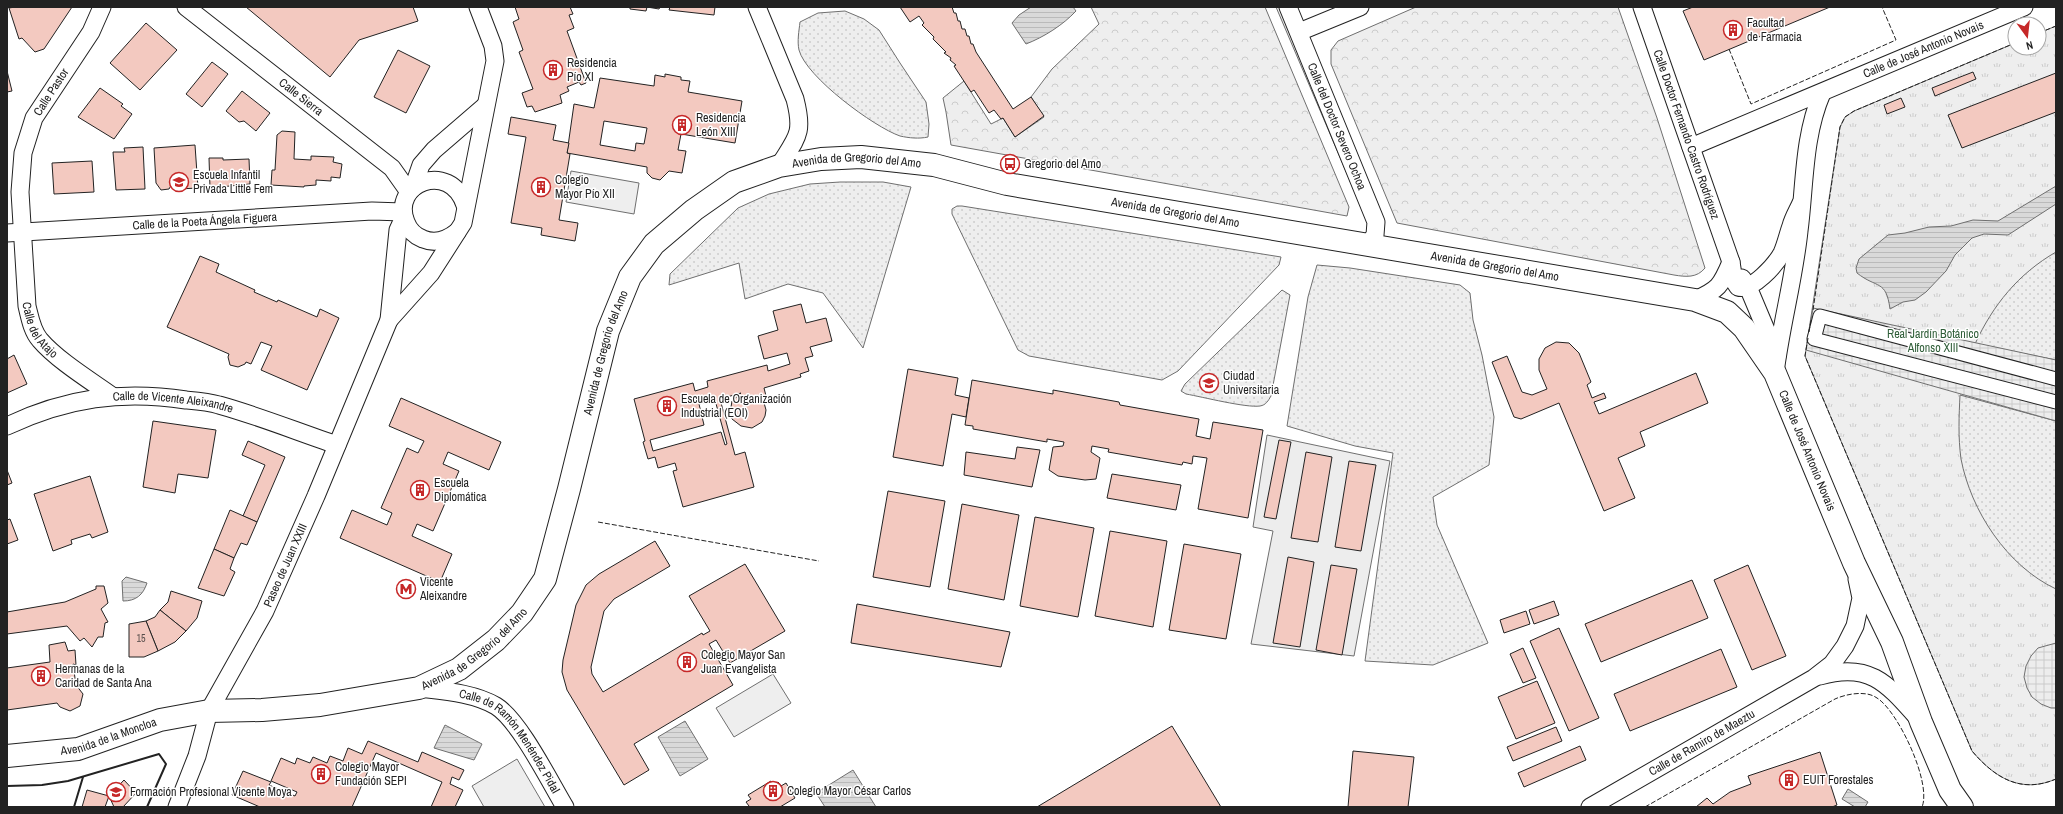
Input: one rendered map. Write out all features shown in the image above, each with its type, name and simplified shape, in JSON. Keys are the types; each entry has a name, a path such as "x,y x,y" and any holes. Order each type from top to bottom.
{"street":[{"name":"Calle Pastor","path":"15,233 23,161 34,118 91,32 102,7"},
{"name":"Calle Sierra","path":"186,7 392,168 411,190"},
{"path":"389,320 431,274 458,230 465,214 465,205 495,61 492,46 478,7"},
{"path":"757,7 799,112 800,128 796,139 779,166"},
{"name":"Calle del Doctor Severo Ochoa","path":"1288,7 1376,222 1375,234 1367,246"},
{"path":"1299,32 1360,7"},
{"name":"Calle Doctor Fernando Castro Rodríguez","path":"1642,7 1732,262 1748,287 1776,364"},
{"name":"Calle de José Antonio Novais","path":"1691,147 2024,7"},
{"path":"1776,364 1799,230 1808,141 1822,93"},
{"path":"389,320 398,230 404,214 405,201 421,164 434,150 485,106"},
{"name":"Avenida de Gregorio del Amo","path":"209,711 268,710 320,705 419,688 458,669 496,640 522,613 545,579 608,330 630,277 654,244 694,210 734,182 779,166 821,159 860,157 934,165 1007,184 1367,246 1695,300 1728,312 1776,364"},
{"path":"411,190 430,180 440,180 449,183 456,189 462,196 465,205"},
{"path":"1748,287 1768,272 1782,253 1791,224 1801,203"},
{"name":"Calle de la Poeta Ángela Figuera","path":"15,233 372,210 404,214"},
{"path":"404,214 414,234 422,239 442,241 451,237 458,230"},
{"name":"Calle del Atajo","path":"15,233 31,324 40,340 70,365 112,396"},
{"path":"1695,300 1714,292 1724,280 1732,262"},
{"path":"2056,379 1820,316 1815,318 1814,339 2056,402"},
{"name":"Paseo de Juan XXIII","path":"177,807 196,756 209,711 265,611 389,320"},
{"name":"Calle de José Antonio Novais","path":"1776,364 1854,563 1892,642 1949,798 1962,807"},
{"name":"Calle de Vicente Aleixandre","path":"7,426 34,413 78,400 112,396 155,395 219,405 337,445"},
{"name":"Calle de Ramiro de Maeztu","path":"1590,807 1814,678 1832,664 1845,646 1854,626 1861,598 1854,563"},
{"name":"Calle de Ramiro de Maeztu","path":"1814,678 1840,670 1863,673 1882,682 1895,693 1921,722"},
{"name":"Calle de Ramón Menéndez Pidal","path":"419,688 474,697 496,706 511,718 566,807"},
{"name":"Avenida de la Moncloa","path":"7,756 78,749 160,720 209,711"}],"green space":[{"path":"1091,7 1265,7 1349,207 1347,216 951,145 943,98 964,81 991,124 1003,118 1015,137 1044,117 1031,97 1052,69 1099,24"},
{"path":"1416,7 1618,7 1657,118 1705,268 1695,275 1678,276 1397,223 1331,64 1331,50 1338,41"},
{"path":"845,11 864,19 879,30 926,102 929,124 928,137 914,138 900,136 874,123 827,87 804,61 798,47 800,22 818,13"},
{"name":"Real Jardín Botánico Alfonso XIII","path":"2056,26 2056,779 2031,785 2020,784 1999,776 1981,761 1972,751 1805,356 1840,127 1845,117 1854,111 2007,46 2007,56 2047,56 2047,30"},
{"path":"571,171 639,183 634,214 566,202"},
{"path":"883,182 911,187 863,348 823,293 788,284 745,299 739,263 669,285 670,274 738,208 769,194 810,184"},
{"path":"957,206 1281,257 1279,265 1178,371 1162,380 1029,356 1018,350 952,214 952,209"},
{"path":"2056,252 2056,360 1975,344 1990,316 2018,280"},
{"path":"1317,265 1350,268 1460,285 1470,293 1473,320 1482,355 1494,417 1489,465 1433,497 1437,525 1488,643 1433,665 1365,661 1393,453 1355,446 1287,426 1308,297"},
{"path":"1282,290 1290,295 1271,396 1264,405 1253,406 1224,402 1186,394 1181,391 1185,384"},
{"path":"1960,395 2056,421 2056,589 2038,579 2007,551 1994,535 1973,498 1961,459 1959,435"},
{"path":"773,674 791,703 734,737 716,708"},
{"path":"517,759 545,807 484,807 472,786"}],"shaded area":[{"path":"1031,7 1073,7 1076,11 1053,30 1026,44 1012,23 1019,15"},
{"path":"1276,7 1283,7 1362,209"},
{"path":"2056,186 2056,204 2008,235 1984,234 1972,238 1955,255 1946,271 1926,292 1915,300 1903,302 1890,309 1886,293 1883,289 1857,273 1856,268 1859,259 1888,235 1905,233 1929,227 1951,226 1973,220 1998,221"},
{"path":"1813,308 2056,360 2056,421 1806,350"},
{"path":"1267,435 1390,461 1354,656 1251,644 1273,531 1253,527"},
{"path":"126,577 147,583 141,594 132,600 123,601 122,581"},
{"path":"2056,643 2056,708 2051,708 2041,704 2032,697 2027,688 2024,677 2026,666 2031,656 2038,648"},
{"path":"685,721 708,759 680,776 658,737"},
{"path":"445,725 482,744 474,760 434,748"},
{"path":"853,770 876,807 825,807 816,793"},
{"path":"1848,789 1868,802 1865,807 1855,807 1842,799"}],"building":[{"path":"72,7 44,49 35,52 22,38 19,39 9,8"},
{"path":"246,7 413,7 418,21 359,40 330,77"},
{"name":"Residencia Pío XI","path":"515,7 570,7 573,14 569,15 574,28 567,31 586,83 581,85 579,82 567,87 569,91 560,95 562,103 535,112 532,106 527,107 522,93 533,89 519,52 523,50 513,22 519,19"},
{"path":"630,7 647,7 646,11 630,9"},
{"path":"647,7 660,7 659,9"},
{"path":"670,7 715,7 714,15 669,10"},
{"path":"900,7 952,7 954,13 956,13 958,21 960,21 962,29 965,29 971,44 973,44 976,52 1013,109 1031,97 1044,116 1015,137 1003,118 1001,119 994,110 989,113 974,90 971,92 954,66 956,65 933,39 934,37 922,25 924,23 919,16 910,22"},
{"name":"Facultad de Farmacia","path":"1693,7 1830,7 1704,60 1683,11"},
{"path":"146,23 177,50 140,90 110,63"},
{"path":"398,50 430,66 406,113 374,97"},
{"path":"212,62 228,74 202,107 186,94"},
{"path":"7,71 12,91 7,92"},
{"path":"1973,72 1976,79 1935,96 1932,88"},
{"path":"2056,73 2056,112 1962,148 1948,115"},
{"name":"Residencia León XIII","path":"665,74 681,77 681,80 690,81 688,92 742,101 735,143 681,134 678,150 686,151 682,173 669,171 660,180 652,178 647,173 647,167 567,153 574,104 594,108 600,78 654,86 655,75 665,77","holes":["604,121 647,128 644,144 636,143 635,151 600,145"]},
{"path":"100,88 123,104 121,106 132,114 114,139 78,117"},
{"path":"242,91 270,113 256,131 244,121 239,122 226,111"},
{"path":"1901,98 1905,107 1887,114 1884,105"},
{"name":"Colegio Mayor Pío XII","path":"511,117 556,125 553,140 569,143 567,153 570,154 559,220 578,223 575,241 541,235 542,228 511,223 526,137 508,134"},
{"path":"282,131 295,132 294,159 311,160 311,156 334,157 333,162 342,164 340,178 331,177 331,181 316,180 316,185 304,187 271,185 272,170 275,170 277,135"},
{"path":"195,145 198,188 178,189 177,182 173,182 169,189 161,190 156,183 154,148"},
{"path":"143,147 145,189 116,190 113,152 125,152 124,148"},
{"path":"209,158 223,158 223,160 249,159 250,184 210,188"},
{"path":"92,161 94,192 54,194 52,163"},
{"path":"200,256 219,264 216,272 255,290 254,292 277,302 278,300 317,317 320,309 339,318 307,390 261,370 272,346 261,342 251,364 246,362 238,367 230,365 228,357 229,354 167,327"},
{"name":"Escuela de Organización Industrial (EOI)","path":"801,304 806,323 826,318 832,341 810,347 813,356 805,358 809,371 800,374 801,377 764,388 766,396 763,399 766,410 765,416 762,422 752,428 741,426 732,419 730,413 732,401 741,393 720,399 735,455 745,452 754,487 683,507 673,471 677,470 675,463 658,468 655,457 648,459 634,399 693,383 695,391 708,387 707,381 767,365 768,371 790,364 787,353 764,359 758,336 778,330 773,311","holes":["715,400 727,444 725,445 721,432 653,451 650,440 704,425 699,404"]},
{"path":"1556,342 1569,343 1579,353 1591,382 1587,385 1592,398 1604,393 1606,398 1594,402 1599,414 1696,373 1708,403 1640,432 1645,446 1618,458 1635,498 1604,511 1559,403 1521,419 1514,417 1492,362 1507,356 1522,392 1532,395 1547,389 1539,370 1539,359 1545,348"},
{"path":"14,355 27,384 7,393 7,359"},
{"path":"908,369 958,378 955,395 969,398 966,417 952,414 943,466 893,457"},
{"path":"972,380 1053,394 1053,390 1119,402 1120,405 1199,419 1196,436 1210,439 1213,422 1263,430 1248,518 1198,509 1207,458 1193,456 1192,464 1183,462 1182,465 1108,452 1109,449 1092,446 1091,452 1100,458 1096,479 1085,480 1058,476 1049,470 1053,447 1063,446 1064,442 1047,439 1047,442 973,429 973,426 965,425"},
{"name":"Escuela Diplomática","path":"401,398 501,442 489,470 448,452 443,464 459,471 433,531 417,524 412,536 452,554 440,582 340,538 352,510 387,525 392,513 381,508 407,448 418,453 424,441 389,426"},
{"path":"153,421 216,430 208,478 178,474 175,493 143,487"},
{"path":"1279,440 1291,442 1276,519 1264,517"},
{"path":"248,441 285,457 257,522 243,516 265,465 242,455"},
{"path":"1017,447 1040,450 1032,487 964,475 966,452 1015,459"},
{"path":"1306,452 1332,457 1318,542 1291,538"},
{"path":"1349,461 1376,465 1361,551 1335,547"},
{"path":"7,470 12,483 7,485"},
{"path":"1112,474 1181,485 1176,510 1107,498"},
{"path":"90,476 108,532 92,538 90,534 71,540 72,544 53,551 34,494"},
{"path":"888,491 945,501 930,587 873,577"},
{"path":"962,504 1019,515 1004,600 948,589"},
{"path":"230,510 257,522 247,545 241,543 234,558 214,549"},
{"path":"1035,517 1094,528 1078,617 1020,606"},
{"path":"10,519 18,540 7,544 7,520"},
{"path":"1110,531 1167,541 1153,627 1095,616"},
{"name":"Colegio Mayor San Juan Evangelista","path":"655,541 670,566 614,599 604,611 591,667 592,674 603,692 702,633 703,635 710,631 689,596 745,564 785,631 730,663 716,640 709,644 733,685 634,744 649,770 624,785 567,690 562,672 563,660 576,605 586,585 599,574"},
{"path":"1184,544 1241,554 1226,639 1169,630"},
{"path":"214,549 234,558 230,569 235,572 224,596 198,588"},
{"path":"1288,557 1314,562 1300,647 1273,643"},
{"path":"1331,565 1357,569 1342,655 1316,650"},
{"path":"1748,565 1786,656 1752,670 1714,580"},
{"path":"1692,580 1708,618 1601,662 1585,624"},
{"path":"96,586 104,586 108,603 101,609 108,622 105,623 103,637 98,637 92,647 84,638 80,641 67,626 7,634 7,612 65,602 96,589"},
{"path":"171,591 202,601 197,618 186,631 160,610 168,602"},
{"path":"1554,601 1559,615 1534,624 1529,610"},
{"path":"857,604 1010,632 1001,667 851,643"},
{"path":"160,610 186,631 175,642 158,651 146,621 155,617"},
{"path":"1526,611 1530,624 1504,633 1500,620"},
{"path":"146,621 158,651 144,657 129,657 129,624"},
{"path":"1559,628 1599,718 1569,731 1530,641"},
{"name":"Hermanas de la Caridad de Santa Ana","path":"65,642 68,651 75,650 76,665 73,664 76,685 83,694 80,706 70,711 60,707 57,703 7,710 7,668 50,662 49,645"},
{"path":"1523,648 1536,678 1523,683 1510,654"},
{"path":"1721,649 1737,687 1630,731 1614,694"},
{"path":"1537,681 1555,723 1516,739 1498,697"},
{"path":"1172,726 1221,807 1037,807"},
{"path":"1556,727 1562,741 1513,761 1507,747"},
{"name":"Colegio Mayor Fundación SEPI","path":"368,741 418,762 422,752 464,770 459,780 452,777 450,784 463,790 455,807 431,807 442,782 376,753 352,807 260,807 232,795 243,771 271,782 269,785 295,796 297,792 271,781 281,758 295,764 297,758 310,763 313,757 327,763 330,756 343,761 348,748 362,754"},
{"path":"1580,746 1586,760 1524,787 1518,773"},
{"path":"1353,751 1414,757 1408,807 1348,807"},
{"name":"EUIT Forestales","path":"1820,752 1837,805 1832,807 1696,807 1707,798 1713,804 1730,792 1751,784 1748,776"},
{"path":"124,780 136,793 123,807 114,807 109,796"},
{"name":"Colegio Mayor César Carlos","path":"771,781 774,785 778,782 781,786 786,783 795,798 780,807 747,807 749,806 746,802 751,799 748,795"},
{"path":"87,790 109,796 105,807 82,807"}],"fence":[{"path":"1729,49 1751,104 1896,40 1882,7"},
{"path":"2047,30 2056,26"},
{"path":"1813,310 1840,127 1845,117 1854,111 2007,46"},
{"path":"1809,332 1811,320"},
{"path":"1808,338 1805,356 1972,751 1990,769 1999,776 2010,781 2031,785 2056,779"},
{"path":"598,522 819,561"},
{"path":"1645,807 1835,699 1850,694 1862,693 1877,698 1885,705 1903,732 1918,765 1924,796 1922,807"}],"wall":[{"path":"7,786 42,785 68,781 159,754 166,764 147,807"},
{"path":"74,807 83,777"}],"place":[{"name":"Facultad de Farmacia","path":"1733,30"},
{"name":"Residencia Pío XI","path":"553,70"},
{"name":"Residencia León XIII","path":"682,125"},
{"name":"Gregorio del Amo","path":"1010,164"},
{"name":"Escuela Infantil Privada Little Fem","path":"179,182"},
{"name":"Colegio Mayor Pío XII","path":"541,187"},
{"name":"Ciudad Universitaria","path":"1209,383"},
{"name":"Escuela de Organización Industrial (EOI)","path":"667,406"},
{"name":"Escuela Diplomática","path":"420,490"},
{"name":"Vicente Aleixandre","path":"406,589"},
{"name":"Colegio Mayor San Juan Evangelista","path":"687,662"},
{"name":"Hermanas de la Caridad de Santa Ana","path":"41,676"},
{"name":"Colegio Mayor Fundación SEPI","path":"321,774"},
{"name":"EUIT Forestales","path":"1789,780"},
{"name":"Colegio Mayor César Carlos","path":"773,791"},
{"name":"Formación Profesional Vicente Moya","path":"116,792"}]}
